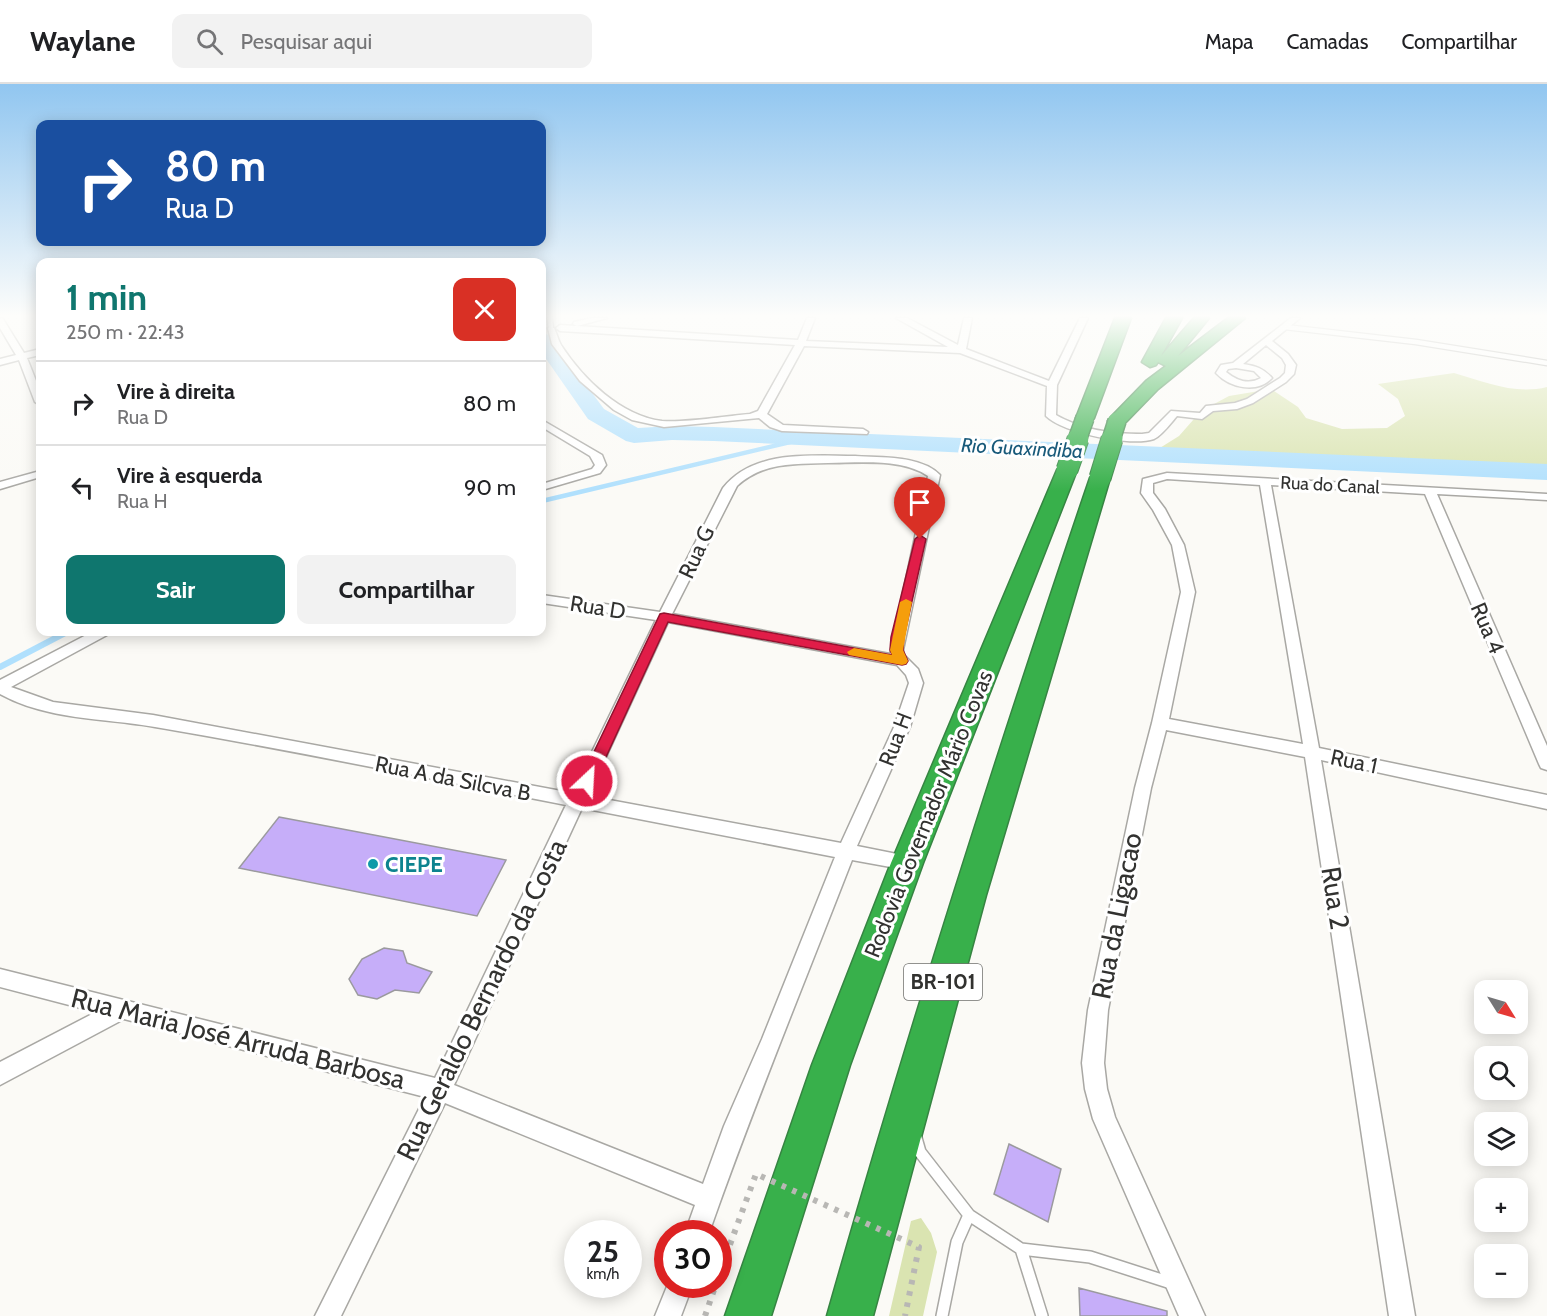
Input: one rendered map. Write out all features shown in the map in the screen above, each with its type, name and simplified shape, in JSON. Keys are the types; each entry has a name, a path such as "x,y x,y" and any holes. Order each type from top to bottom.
{"highway":[{"name":"Rodovia Governador Mário Covas","path":"748,1316 831,1065 907,863 1067,470 1101,375"},
{"name":"BR-101","path":"850,1316 906,1106 1043,650 1100,478 1116,421 1142,375"},
{"name":"BR-101","path":"1116,421 1154,375"},
{"name":"BR-101","path":"1116,421 1164,375"}],"street":[{"path":"29,375 36,392"},
{"path":"582,375 618,408 636,418 664,424 761,414 774,425 782,428 863,432"},
{"path":"761,414 782,375"},
{"path":"1028,375 1052,385"},
{"path":"1057,375 1052,385 1051,416 1070,425 1126,436 1145,437 1154,434 1173,414 1202,416 1210,408 1243,405 1288,375"},
{"path":"546,425 594,454 601,462 596,471 546,483"},
{"name":"Rua H","path":"701,1220 846,852 902,727 914,690 916,683 913,673 896,650 934,475 930,469 918,465 863,461 790,460 766,464 746,472 729,488"},
{"path":"0,486 36,475"},
{"name":"Rua do Canal","path":"1159,509 1146,488 1147,481 1153,478 1265,481 1547,497"},
{"name":"Rua 2","path":"1265,481 1312,752 1402,1316"},
{"name":"Rua G","path":"664,617 729,488"},
{"name":"Rua 4","path":"1430,491 1547,764"},
{"name":"Rua da Ligacao","path":"1159,509 1178,545 1188,592 1160,723 1143,788 1098,1010 1093,1063 1096,1089 1104,1119 1192,1316"},
{"name":"Rua D","path":"546,600 664,617 902,661"},
{"name":"Rua Geraldo Bernardo da Costa","path":"328,1316 440,1090 664,617"},
{"path":"0,687 95,636"},
{"name":"Rua A da Silcva B","path":"0,687 21,698 53,706 153,721 907,863"},
{"name":"Rua 1","path":"1160,723 1312,752 1547,802"},
{"name":"Rua Maria José Arruda Barbosa","path":"0,978 440,1090 708,1198"},
{"path":"0,1074 121,1010"},
{"path":"668,1316 675,1298"}],"lane":[{"path":"906,1106 920,1152 969,1215 1021,1249 1090,1257 1179,1285"},
{"path":"942,1316 957,1242 969,1215"},
{"path":"1021,1249 1042,1316"}],"path":[{"path":"732,1239 756,1174 919,1247 905,1316"},
{"path":"705,1316 711,1298"}],"green space":[{"path":"1437,375 1463,375 1512,388 1547,387 1547,471 1188,455 1155,451 1179,436 1201,411 1229,396 1271,389 1298,407 1306,418 1342,429 1387,428 1405,416 1398,399 1378,384"},
{"path":"921,1218 931,1233 937,1252 923,1316 889,1316 911,1221"}],"building":[{"name":"CIEPE","path":"279,817 506,860 477,916 239,868"},
{"path":"384,948 403,951 407,963 432,972 419,993 395,990 377,999 358,995 349,979 362,959"},
{"path":"1009,1144 1061,1169 1048,1222 994,1194"},
{"path":"1079,1288 1167,1311 1167,1316 1080,1316"}],"waterway":[{"name":"Rio Guaxindiba","path":"568,375 596,414 634,436 672,433 714,434 1547,472"},
{"name":"Rio Guaxindiba","path":"797,440 806,438"},
{"path":"546,500 803,439"},
{"path":"0,667 59,636"}],"slow traffic":[{"path":"854,652 902,661 897,656 896,650 906,602"}],"place":[{"name":"CIEPE","path":"373,864"}],"route":[{"path":"587,781 664,617 902,661 897,656 896,650 920,539"}]}
